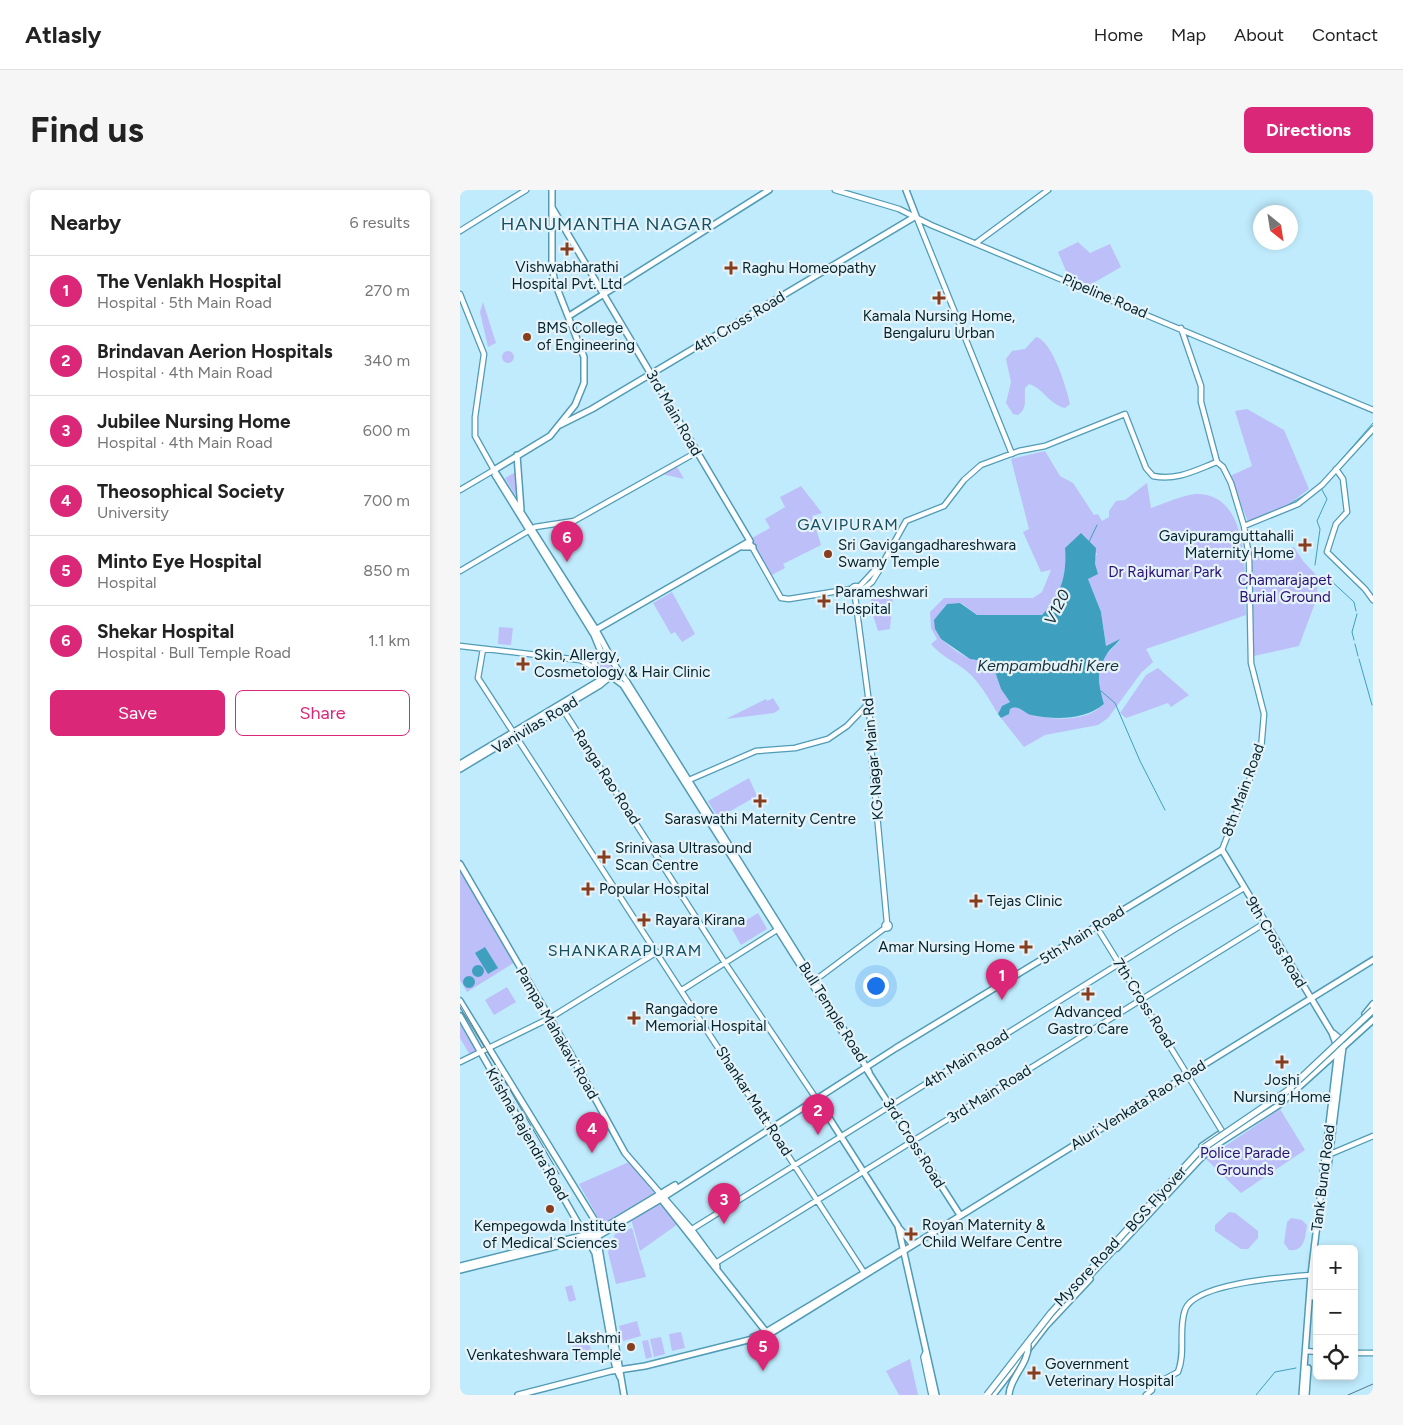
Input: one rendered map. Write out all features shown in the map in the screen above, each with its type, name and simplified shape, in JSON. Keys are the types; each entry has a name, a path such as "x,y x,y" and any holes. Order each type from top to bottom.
{"highway":[{"name":"BGS Flyover","path":"989,1395 1051,1316 1202,1152 1275,1104 1373,1011"},
{"name":"BGS Flyover","path":"989,1395 1051,1313 1199,1152 1287,1092 1373,1011"},
{"path":"926,1353 926,1369 932,1395"}],"main road":[{"path":"494,470 550,436 575,405 585,375 584,357 555,283 552,267 552,190"},
{"path":"569,316 769,190"},
{"path":"906,190 916,216"},
{"name":"3rd Main Road","path":"553,209 750,541"},
{"name":"4th Cross Road","path":"560,425 592,409 916,216"},
{"path":"517,455 521,511"},
{"path":"494,470 521,511 530,529"},
{"path":"494,470 610,655 616,667 607,676 595,668 593,662 594,656 601,652 610,655"},
{"path":"595,632 750,541"},
{"path":"742,546 753,547"},
{"path":"595,632 601,652"},
{"name":"Bull Temple Road","path":"616,667 628,682 867,1068"},
{"name":"Vanivilas Road","path":"460,769 552,709 607,676"},
{"name":"Vanivilas Road","path":"460,764 562,708 600,685 607,676"},
{"name":"Bull Temple Road","path":"607,676 622,685 814,981 867,1068"},
{"name":"5th Main Road","path":"460,1268 598,1234 816,1098 1222,850"},
{"name":"9th Cross Road","path":"1222,850 1265,924 1337,1040"},
{"name":"Pampa Mahakavi Road","path":"460,864 550,1018 625,1153 663,1195 767,1333"},
{"name":"Aluri Venkata Rao Road","path":"617,1370 645,1366 767,1333 1373,960"},
{"path":"460,1001 597,1224 617,1370 624,1395"},
{"name":"Mysore Road","path":"997,1385 1058,1303 1194,1154 1222,1132 1281,1094 1373,1004"},
{"name":"Krishna Rajendra Road","path":"460,1016 595,1253 617,1370"},
{"path":"1338,1052 1373,1020"},
{"path":"1318,1245 1328,1155 1343,1047 1337,1040"},
{"path":"1337,1040 1338,1052"},
{"name":"Tank Bund Road","path":"1302,1395 1308,1351 1312,1275 1328,1155 1335,1059 1338,1052"},
{"name":"Mysore Road","path":"997,1385 1046,1326 1160,1200 1200,1159 1226,1138 1279,1105 1335,1059"},
{"name":"3rd Cross Road","path":"867,1068 960,1215"},
{"path":"816,1098 898,1226 912,1244"},
{"path":"898,1226 936,1395"},
{"name":"Aluri Venkata Rao Road","path":"518,1395 767,1333 863,1271 903,1250"},
{"path":"1306,1395 1314,1290"},
{"name":"BGS Flyover","path":"1009,1395 1010,1388 1028,1353 1028,1345"},
{"path":"989,1395 997,1385 1002,1395"}],"street":[{"path":"460,231 526,190"},
{"name":"Pipeline Road","path":"835,190 899,209 1373,410"},
{"path":"976,243 1048,190"},
{"path":"916,216 1012,454"},
{"path":"460,294 484,354 475,417 475,436 494,470 460,490"},
{"path":"1181,328 1201,386 1201,402 1217,462 1223,467 1230,483 1244,526 1298,504 1320,487 1373,429"},
{"path":"860,589 872,582 880,569 879,566 906,522 944,506 964,480 981,465 1012,454 1045,446 1125,414 1146,468 1153,476 1170,478 1180,476 1217,462"},
{"path":"460,571 530,529 574,521 697,452"},
{"path":"1336,470 1343,478 1347,512 1336,524 1327,552 1365,589 1373,600"},
{"name":"8th Main Road","path":"1222,850 1260,750 1263,730 1264,714 1250,663 1249,557 1244,526"},
{"path":"750,541 781,598 789,599 851,589 854,586 860,589"},
{"path":"851,589 855,596 859,595 860,589"},
{"name":"KG Nagar Main Rd","path":"814,981 886,926 869,703 855,596"},
{"path":"460,646 580,660 595,668"},
{"name":"Shankar Matt Road","path":"483,649 478,678 863,1271"},
{"path":"580,660 594,656"},
{"path":"689,780 756,751 795,748 828,739 843,729 869,703"},
{"name":"Ranga Rao Road","path":"562,708 725,962 816,1098"},
{"name":"4th Main Road","path":"690,1230 1119,963 1244,888"},
{"name":"3rd Main Road","path":"715,1265 1265,924"},
{"name":"7th Cross Road","path":"1096,926 1226,1138"},
{"path":"682,990 779,928"},
{"path":"460,1062 550,1018 656,952"},
{"path":"1328,1155 1373,1136"},
{"path":"1146,1395 1152,1390 1152,1386 1178,1372 1182,1357 1185,1308 1196,1296 1253,1280 1312,1275"},
{"path":"1308,1351 1313,1352"},
{"path":"1358,1353 1373,1353"}],"green space":[{"path":"1078,242 1090,253 1110,244 1121,267 1088,286 1069,278 1058,252"},
{"path":"483,302 496,343 488,347 480,312"},
{"path":"1036,337 1042,340 1053,356 1066,388 1070,404 1065,408 1059,406 1039,389 1029,384 1025,388 1023,409 1018,415 1013,414 1006,403 1011,382 1006,359 1012,351 1025,349"},
{"path":"506,351 510,351 514,357 510,363 506,363 502,359 502,355"},
{"path":"1247,409 1284,430 1309,489 1284,508 1248,522 1230,476 1252,466 1235,411"},
{"name":"Dr Rajkumar Park","path":"1045,451 1060,476 1073,483 1094,515 1098,514 1102,521 1109,517 1109,511 1116,501 1125,500 1147,483 1151,508 1194,494 1216,499 1228,509 1237,524 1242,542 1246,615 1146,649 1153,662 1141,673 1108,718 1098,725 1045,735 1024,747 1001,718 1009,714 1010,709 1018,708 1028,714 1038,716 1069,718 1085,716 1104,704 1099,677 1100,670 1105,656 1119,640 1106,646 1101,612 1088,579 1097,553 1065,548 1064,576 1054,600 1042,615 977,615 961,603 947,604 943,608 935,629 941,639 970,659 989,662 993,666 1001,689 1010,702 1002,706 998,714 971,675 940,653 931,644 937,639 931,628 930,612 944,598 1033,598 1042,592 1051,570 1041,572 1023,532 1029,529 1011,459"},
{"path":"676,465 684,479 662,474"},
{"path":"516,472 520,503 505,478"},
{"path":"801,486 822,513 812,516 821,545 783,564 785,568 770,576 750,539 770,528 765,519 785,507 780,497"},
{"name":"Chamarajapet Burial Ground","path":"1294,547 1303,561 1319,578 1315,603 1299,646 1254,656 1252,559"},
{"path":"886,589 893,595 890,629 878,631 872,612 871,599"},
{"path":"672,592 695,634 682,642 675,632 671,634 653,603"},
{"path":"499,627 513,628 511,645 498,644"},
{"path":"601,655 607,657 612,666 609,673 602,672 597,664 597,658"},
{"path":"1158,668 1189,695 1171,707 1168,703 1126,718 1120,713 1146,675"},
{"path":"773,698 780,709 774,713 726,719 766,699 767,701"},
{"path":"749,778 757,796 718,818 708,801"},
{"path":"460,870 515,962 467,992 460,980"},
{"path":"758,913 767,929 741,945 732,929"},
{"path":"507,987 516,1002 494,1015 485,1000"},
{"path":"460,1024 476,1051 470,1055 460,1038"},
{"name":"Police Parade Grounds","path":"1280,1109 1305,1150 1241,1193 1206,1159"},
{"path":"629,1162 654,1193 603,1224 579,1184"},
{"path":"661,1202 678,1224 640,1251 631,1219"},
{"path":"1229,1212 1235,1213 1258,1231 1258,1238 1248,1249 1241,1249 1215,1231 1215,1225"},
{"path":"1291,1218 1302,1220 1307,1225 1303,1243 1298,1249 1294,1250 1289,1250 1284,1243 1287,1222"},
{"path":"632,1228 646,1277 616,1284 608,1252 615,1234"},
{"path":"572,1285 576,1300 569,1302 565,1287"},
{"path":"637,1321 641,1336 623,1341 619,1326"},
{"path":"681,1332 685,1348 672,1351 669,1334"},
{"path":"661,1337 665,1354 654,1357 650,1339"},
{"path":"648,1340 652,1357 646,1359 642,1341"},
{"path":"589,1342 593,1358 575,1363 572,1346"},
{"path":"910,1359 918,1395 899,1395 886,1371"}],"water":[{"name":"Kempambudhi Kere","path":"1081,533 1096,548 1095,564 1098,574 1088,579 1101,612 1106,646 1120,639 1109,651 1101,665 1099,683 1104,704 1079,716 1050,718 1031,715 1018,708 1013,708 1010,709 1009,714 1001,718 998,714 1002,706 1010,702 1001,689 993,666 989,662 970,659 941,639 935,629 934,620 947,604 960,603 977,615 1042,615 1054,600 1064,576 1065,548"},
{"path":"485,947 498,968 488,974 475,953"},
{"path":"478,965 484,971 478,977 472,971"},
{"path":"467,976 471,976 475,982 471,988 467,988 463,984 463,980"}],"waterway":[{"name":"V120","path":"1320,484 1373,423"},
{"path":"1315,565 1320,529 1317,521 1327,499 1321,488"},
{"name":"V120","path":"1288,505 1313,490"},
{"name":"V120","path":"1089,542 1097,525"},
{"path":"1328,578 1354,602 1356,611"},
{"path":"1354,640 1352,632 1357,614"},
{"path":"1355,644 1358,656"},
{"path":"1359,659 1372,705"},
{"path":"1101,691 1115,703 1140,761 1165,810"},
{"path":"1256,1395 1275,1372 1296,1368"}],"railway":[{"path":"460,1004 559,1174"},
{"path":"1348,1395 1373,1384"}],"place":[{"name":"Vishwabharathi Hospital Pvt. Ltd","path":"567,249"},
{"name":"Raghu Homeopathy","path":"731,268"},
{"name":"Kamala Nursing Home, Bengaluru Urban","path":"939,298"},
{"name":"BMS College of Engineering","path":"527,337"},
{"name":"Gavipuramguttahalli Maternity Home","path":"1305,545"},
{"name":"Sri Gavigangadhareshwara Swamy Temple","path":"828,554"},
{"name":"Shekar Hospital","path":"567,562"},
{"name":"Parameshwari Hospital","path":"824,601"},
{"name":"Skin, Allergy, Cosmetology & Hair Clinic","path":"523,664"},
{"name":"Saraswathi Maternity Centre","path":"760,801"},
{"name":"Srinivasa Ultrasound Scan Centre","path":"604,857"},
{"name":"Popular Hospital","path":"588,889"},
{"name":"Tejas Clinic","path":"976,901"},
{"name":"Rayara Kirana","path":"644,920"},
{"name":"Amar Nursing Home","path":"1026,947"},
{"name":"Advanced Gastro Care","path":"1088,994"},
{"name":"The Venlakh Hospital","path":"1002,1000"},
{"name":"Rangadore Memorial Hospital","path":"634,1018"},
{"name":"Joshi Nursing Home","path":"1282,1062"},
{"name":"Brindavan Aerion Hospitals","path":"818,1135"},
{"name":"Theosophical Society","path":"592,1153"},
{"name":"Kempegowda Institute of Medical Sciences","path":"550,1209"},
{"name":"Jubilee Nursing Home","path":"724,1224"},
{"name":"Royan Maternity & Child Welfare Centre","path":"911,1234"},
{"name":"Lakshmi Venkateshwara Temple","path":"631,1347"},
{"name":"Minto Eye Hospital","path":"763,1371"},
{"name":"Government Veterinary Hospital","path":"1034,1373"}],"district":[{"name":"HANUMANTHA NAGAR","path":"607,224"},
{"name":"GAVIPURAM","path":"848,524"},
{"name":"SHANKARAPURAM","path":"625,950"}]}
